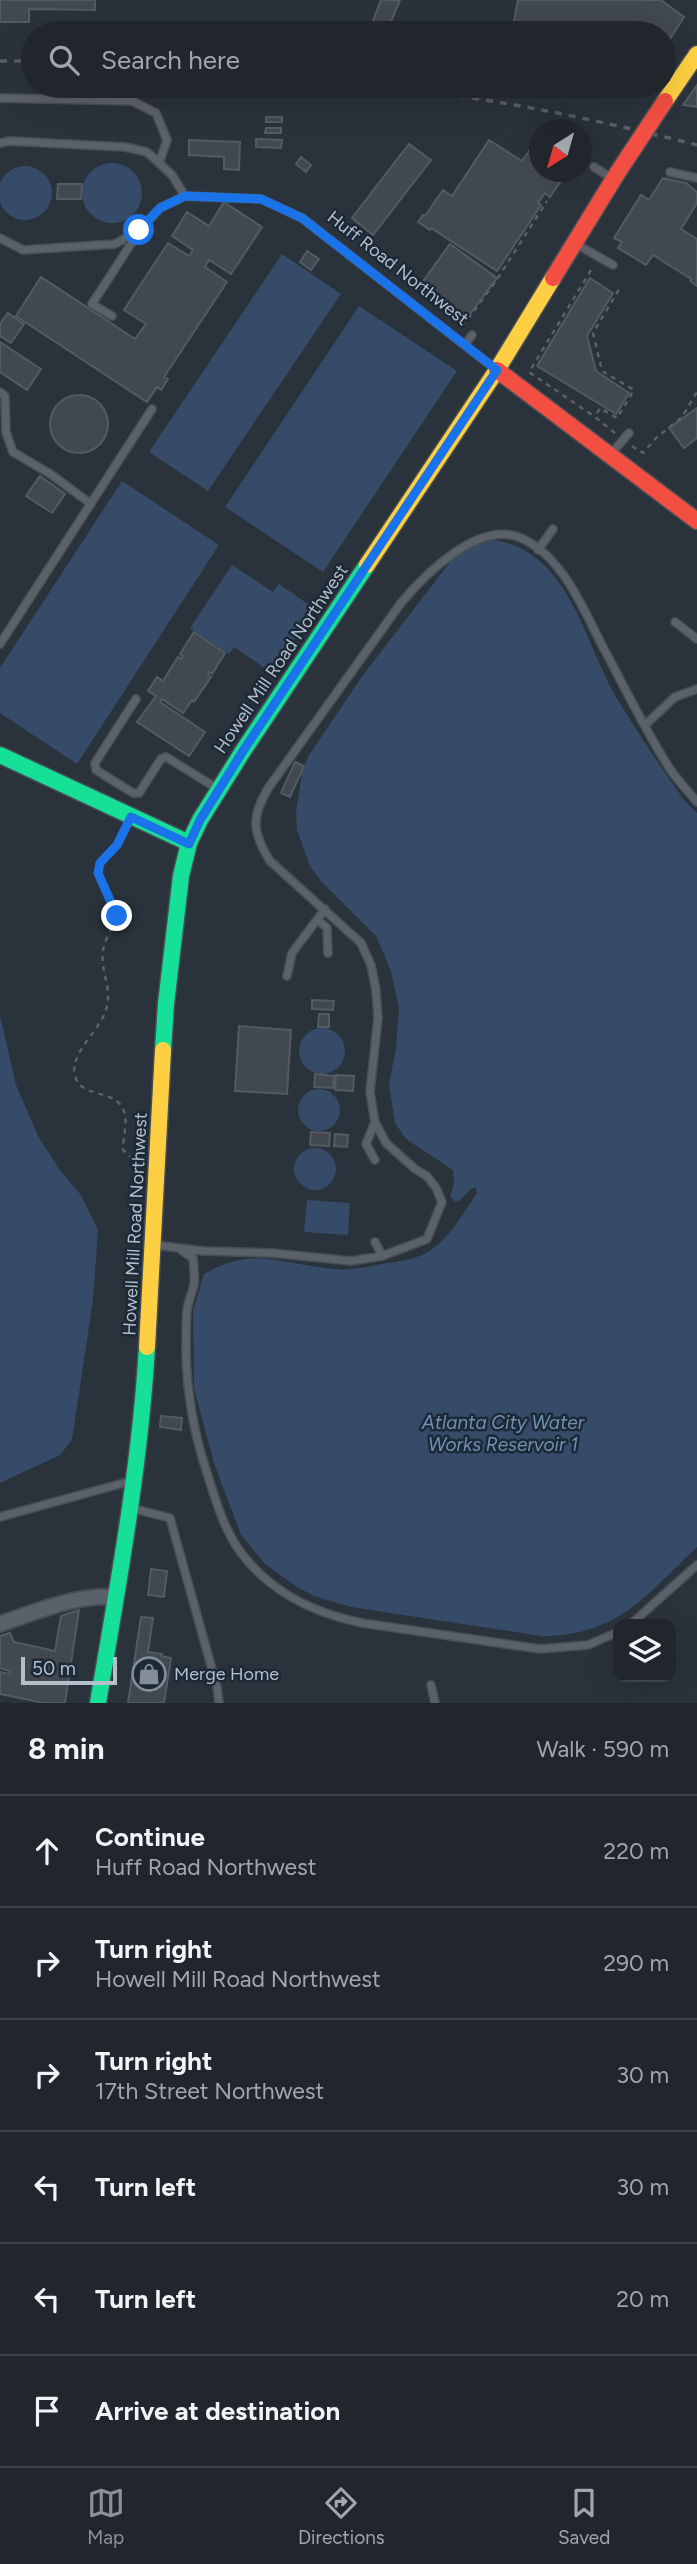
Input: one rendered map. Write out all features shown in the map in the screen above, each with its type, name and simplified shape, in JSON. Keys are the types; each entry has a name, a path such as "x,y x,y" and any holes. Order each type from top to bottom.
{"main road":[{"name":"Howell Mill Road Northwest","path":"676,85 697,54"},
{"name":"Howell Mill Road Northwest","path":"98,1703 131,1508 144,1400 166,1004 181,876 189,844 219,789 497,370 616,175 667,98"},
{"name":"Huff Road Northwest","path":"497,370 609,448 697,521"},
{"path":"0,755 189,844"}],"street":[{"path":"0,1624 76,1599 91,1596 115,1597"}],"lane":[{"path":"0,98 132,101 156,113 167,140 160,161"},
{"path":"0,143 9,141 125,147 147,152 160,161 172,175 185,196 160,208 139,230 92,304 112,316"},
{"path":"594,167 616,175"},
{"path":"670,172 697,178"},
{"name":"Huff Road Northwest","path":"185,196 261,199 302,218 374,270 396,291 497,370"},
{"path":"0,238 23,250 60,250 115,244 139,230"},
{"path":"575,244 613,265"},
{"path":"396,291 402,283"},
{"path":"465,345 472,335"},
{"path":"0,392 5,396 6,432 13,452 52,475 91,504"},
{"path":"0,644 152,409"},
{"path":"609,448 624,440 629,433"},
{"path":"538,550 553,529"},
{"path":"154,1245 351,1261 382,1256 427,1239 442,1202 427,1176 386,1143 375,1122 370,1092 378,1018 370,965 361,943 325,909 288,883 260,846 255,818 259,803 401,603 424,576 464,547 477,541 499,536 520,538 538,550 570,584 671,770 697,802"},
{"path":"675,622 697,639"},
{"path":"645,725 675,697 697,689"},
{"path":"136,699 95,763 96,770 133,793 139,793 161,759 166,757 219,789"},
{"path":"287,976 292,953 325,909"},
{"path":"318,920 327,928 328,953"},
{"path":"375,1122 366,1143 375,1160"},
{"path":"374,1242 382,1256"},
{"path":"178,1247 194,1258 194,1282 187,1308 186,1352 188,1395 197,1444 230,1534 237,1547 261,1575 282,1592 309,1608 362,1623 540,1649 588,1645 613,1634"},
{"path":"0,1517 135,1479"},
{"path":"131,1508 170,1518 219,1703"},
{"path":"637,1619 697,1565"},
{"path":"431,1685 435,1703"}],"path":[{"path":"462,327 500,276 547,201"},
{"path":"591,271 529,372 616,433 609,448"},
{"path":"595,417 600,408 617,418 634,390 602,371 593,334 621,286"},
{"path":"624,440 643,453 656,438 682,417 697,392"},
{"path":"131,817 117,845 100,863 98,873 117,916 103,950 103,964 110,990 101,1022 74,1061 74,1073 84,1089 113,1099 122,1107 126,1120 123,1150 133,1162 158,1179"}],"water":[{"path":"112,163 129,168 137,176 142,193 137,210 129,218 112,223 95,218 87,210 82,193 87,176 95,168"},
{"path":"20,166 40,170 48,178 52,188 48,208 40,216 30,220 10,216 -1,201 2,178 10,170"},
{"path":"282,254 341,294 208,491 149,452"},
{"path":"359,306 457,371 323,572 225,507"},
{"path":"122,481 219,545 77,764 0,713 0,668"},
{"name":"Atlanta City Water Works Reservoir 1","path":"493,540 519,548 541,562 558,581 572,604 619,702 684,800 697,813 697,1547 645,1597 611,1621 568,1634 541,1636 351,1607 314,1596 297,1587 265,1564 241,1535 214,1463 194,1388 193,1311 204,1274 238,1260 268,1259 341,1269 414,1258 437,1246 456,1225 477,1193 476,1188 472,1188 458,1202 454,1201 450,1196 454,1184 453,1170 406,1139 395,1123 389,1085 399,1009 391,971 376,936 321,881 310,866 297,830 296,811 302,773 309,755 363,675 457,553 475,544"},
{"path":"232,565 273,592 279,584 315,609 272,673 234,647 229,654 190,628"},
{"path":"0,1015 16,1085 39,1138 81,1195 98,1230 93,1300 72,1440 60,1455 0,1483"},
{"path":"322,1028 338,1035 345,1051 338,1067 322,1074 306,1067 299,1051 306,1035"},
{"path":"319,1089 334,1095 340,1110 334,1125 319,1131 304,1125 298,1110 304,1095"},
{"path":"315,1148 330,1154 336,1169 330,1184 315,1190 300,1184 294,1169 300,1154"},
{"path":"307,1200 350,1203 348,1235 304,1232"}],"building":[{"path":"0,0 95,0 95,10 29,9 29,21 0,22"},
{"path":"381,0 400,0 391,21 373,21"},
{"path":"518,0 661,0 684,17 676,29 676,21 514,21"},
{"path":"697,85 697,107 683,105"},
{"path":"266,117 282,117 282,122 266,122"},
{"path":"266,128 281,128 281,133 265,133"},
{"path":"256,139 282,140 281,148 256,147"},
{"path":"189,140 240,142 239,170 224,169 224,157 189,155"},
{"path":"489,140 522,161 529,151 529,182 560,182 550,197 545,193 538,203 541,205 497,271 418,222 443,190 452,196"},
{"path":"409,144 431,160 373,235 352,218"},
{"path":"301,157 311,165 306,172 296,164"},
{"path":"663,178 686,183 697,192 697,203 681,229 697,239 697,286 691,279 653,255 646,265 618,248 622,242 614,238 641,195 649,200"},
{"path":"58,184 82,184 81,199 57,199"},
{"path":"224,202 262,227 231,274 209,260 205,267 227,282 164,377 168,379 161,390 157,387 147,402 16,316 41,277 135,339 146,324 124,310 168,243 189,256 193,250 172,236 187,212 209,226"},
{"path":"450,244 497,278 464,322 418,288"},
{"path":"307,251 319,259 311,270 300,262"},
{"path":"590,278 613,293 587,336 596,371 629,393 616,414 537,366"},
{"path":"8,313 24,324 11,343 0,336 0,324"},
{"path":"0,342 41,369 27,390 0,372"},
{"path":"73,395 85,395 100,403 108,418 108,430 100,445 85,453 73,453 58,445 50,430 50,418 58,403"},
{"path":"697,408 697,438 684,448 669,428"},
{"path":"40,476 65,494 52,513 26,496"},
{"path":"194,632 225,653 212,674 209,672 211,677 194,702 192,700 183,713 162,699 160,702 205,732 189,756 137,722 156,696 148,691 157,677 163,681 178,657 181,659 183,656 180,654"},
{"path":"295,762 304,766 290,797 281,793"},
{"path":"312,1000 334,1001 333,1010 312,1009"},
{"path":"319,1014 329,1014 329,1027 318,1027"},
{"path":"239,1026 291,1030 287,1094 235,1091"},
{"path":"315,1074 334,1076 333,1088 314,1087"},
{"path":"336,1075 354,1076 353,1091 335,1090"},
{"path":"311,1132 330,1133 329,1146 310,1145"},
{"path":"335,1134 348,1135 347,1147 334,1146"},
{"path":"161,1416 182,1418 181,1430 160,1427"},
{"path":"151,1569 167,1571 164,1597 148,1595"},
{"path":"79,1610 65,1703 44,1703 0,1694 0,1672 10,1674 10,1671 0,1668 0,1636 10,1633 14,1642 55,1651 61,1616"},
{"path":"141,1617 153,1618 148,1652 171,1658 164,1703 128,1703"}],"railway":[{"path":"0,61 21,61"},
{"path":"468,98 537,109 697,145"}],"traffic: fast":[{"path":"163,1050 181,876 189,843 200,820 243,751 367,565"},
{"path":"0,755 189,843"},
{"path":"98,1703 134,1481 147,1347"}],"traffic: slow":[{"path":"676,85 697,54"},
{"path":"367,565 497,370 553,278"},
{"path":"147,1347 163,1050"}],"traffic: jam":[{"path":"618,172 665,101"},
{"path":"553,278 618,172"},
{"path":"497,370 697,521"}],"place":[{"name":"Merge Home","path":"149,1674"}],"route":[{"path":"117,916 98,873 100,863 117,845 131,817 189,844 200,820 243,751 497,370 302,218 261,199 214,195 185,196 160,208 139,230"}]}
